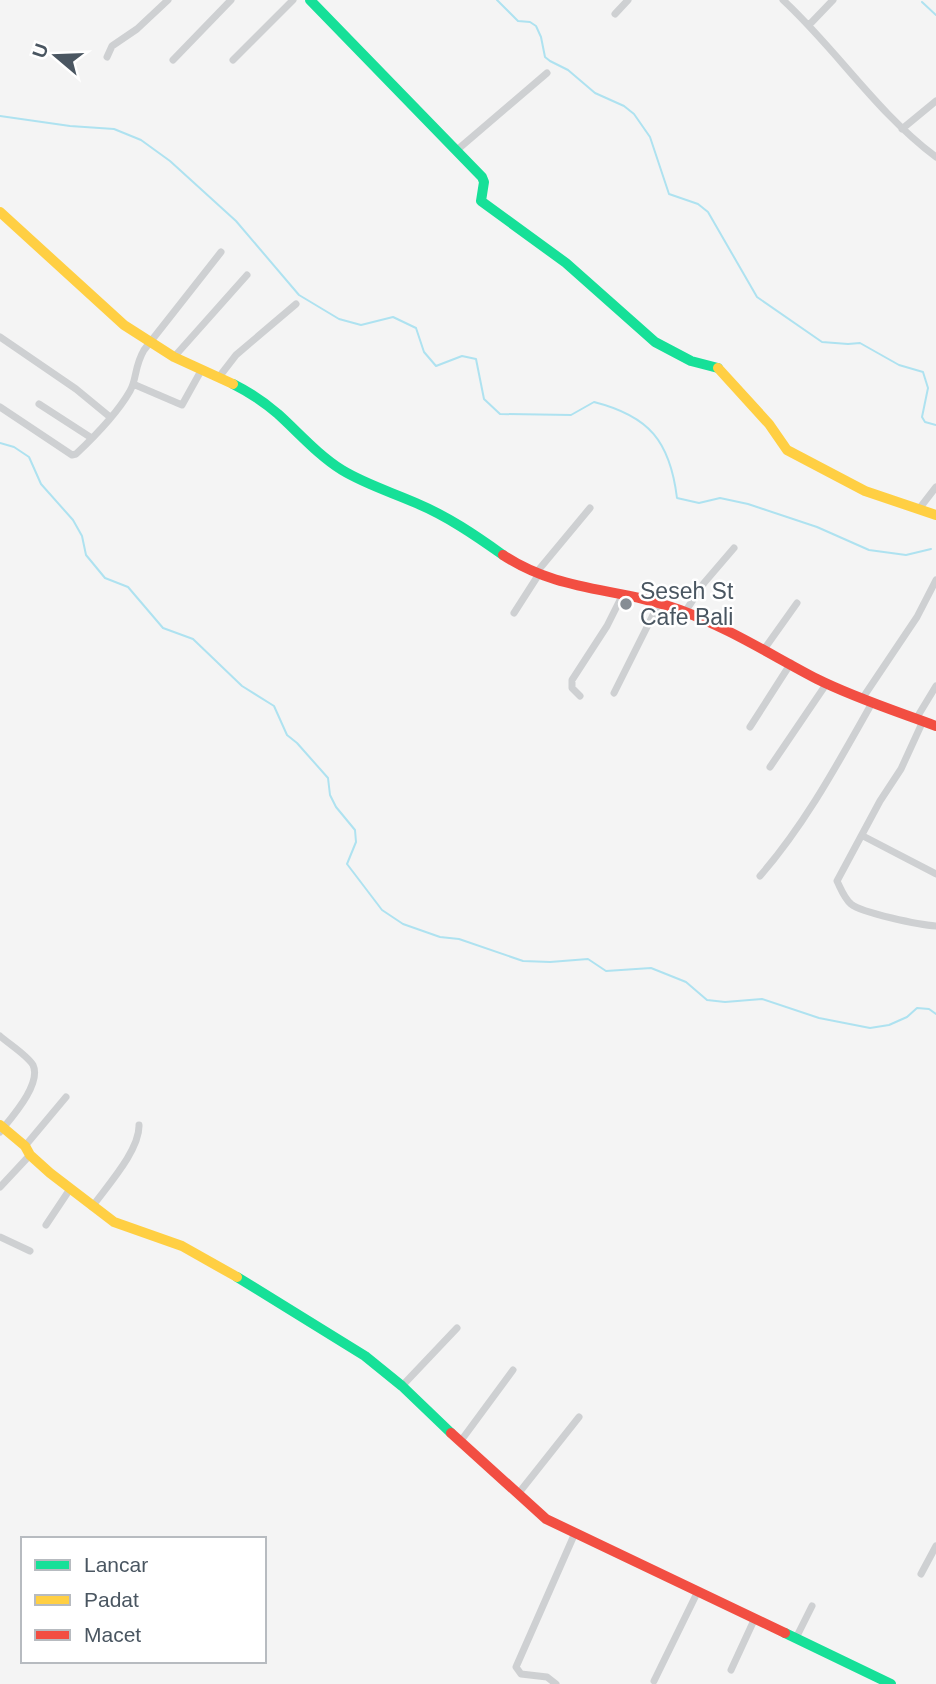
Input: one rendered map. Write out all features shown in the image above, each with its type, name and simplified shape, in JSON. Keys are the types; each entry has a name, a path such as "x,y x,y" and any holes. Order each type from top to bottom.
{"street":[{"path":"107,57 112,46 137,29 168,0"},
{"path":"173,60 232,0"},
{"path":"233,60 293,0"},
{"path":"310,0 482,177 484,182 481,201 566,264 655,341 691,361 720,369 769,424 787,450 865,491 936,515"},
{"path":"615,14 628,0"},
{"path":"783,0 809,25 833,56 902,130 936,157"},
{"path":"809,25 833,0"},
{"path":"457,150 547,73"},
{"path":"902,130 936,101"},
{"path":"0,212 124,325 174,357 252,394 276,412 322,456 342,470 455,522 537,574 570,585 659,603 685,612 765,648 827,683 936,726"},
{"path":"0,407 72,455 79,452 125,399 133,384 136,363 221,252"},
{"path":"174,357 247,275"},
{"path":"219,377 236,355 296,303"},
{"path":"0,337 76,389 110,417"},
{"path":"133,384 182,405 202,369"},
{"path":"40,404 90,438"},
{"path":"919,509 936,487"},
{"path":"514,613 537,574 590,509"},
{"path":"685,612 704,583 734,548"},
{"path":"760,876 788,844 825,785 867,701 936,580"},
{"path":"580,696 572,688 572,680 607,626 622,596"},
{"path":"614,694 659,603"},
{"path":"765,648 797,603"},
{"path":"750,727 790,663"},
{"path":"770,767 827,683"},
{"path":"936,686 919,720 901,769 875,809 863,836 837,878 845,899 857,908 909,923 936,926"},
{"path":"863,836 936,874"},
{"path":"0,1036 32,1064 34,1072 32,1087 1,1128 92,1207 114,1222 182,1246 269,1295 365,1356 402,1386 543,1517 891,1684"},
{"path":"0,1188 66,1097"},
{"path":"92,1207 133,1148 139,1125"},
{"path":"46,1225 69,1189"},
{"path":"0,1237 30,1251"},
{"path":"402,1386 457,1328"},
{"path":"460,1442 513,1370"},
{"path":"518,1494 579,1417"},
{"path":"556,1684 547,1677 518,1673 516,1667 575,1533"},
{"path":"921,1574 936,1546"},
{"path":"654,1681 698,1591"},
{"path":"796,1638 812,1606"},
{"path":"732,1670 755,1618"}],"waterway":[{"path":"497,0 518,21 530,22 536,26 545,57 568,70 595,93 624,106 634,114 650,137 669,194 698,204 708,212 757,297 822,342 860,343 899,365 923,372 928,388 922,417 925,422 936,425"},
{"path":"922,2 936,15"},
{"path":"0,116 114,129 141,140 170,161 236,221 299,295 339,319 361,325 393,317 416,328 424,352 436,366 462,356 476,359 484,399 500,414 571,415 594,402 629,415 643,423 662,446 674,478 677,498 699,503 720,498 748,504 817,527 869,550 906,555 931,549"},
{"path":"0,443 14,447 29,457 41,484 73,520 82,536 86,555 105,578 128,587 163,628 193,639 242,686 274,706 287,735 328,778 330,795 336,807 355,830 356,842 347,864 382,910 403,924 440,937 459,939 523,961 588,959 606,971 651,968 686,982 707,1000 725,1002 762,999 819,1018 870,1028 889,1025 907,1017 917,1008 929,1009 936,1014"}],"traffic: fast":[{"path":"310,0 482,177 484,182 481,201 566,263 655,342 691,361 718,368"},
{"path":"233,384 273,410 342,470 439,514 503,555"},
{"path":"237,1277 365,1356 402,1386 451,1433"},
{"path":"785,1633 891,1684"}],"traffic: slow":[{"path":"0,212 124,325 174,357 233,384"},
{"path":"718,368 769,424 787,450 865,491 936,515"},
{"path":"0,1125 25,1146 30,1155 50,1173 114,1222 182,1246 237,1277"}],"traffic: jam":[{"path":"503,555 524,567 568,583 635,597 698,617 831,686 936,726"},
{"path":"451,1433 546,1519 785,1633"}],"place":[{"name":"Seseh St Cafe Bali","path":"626,604"}]}
